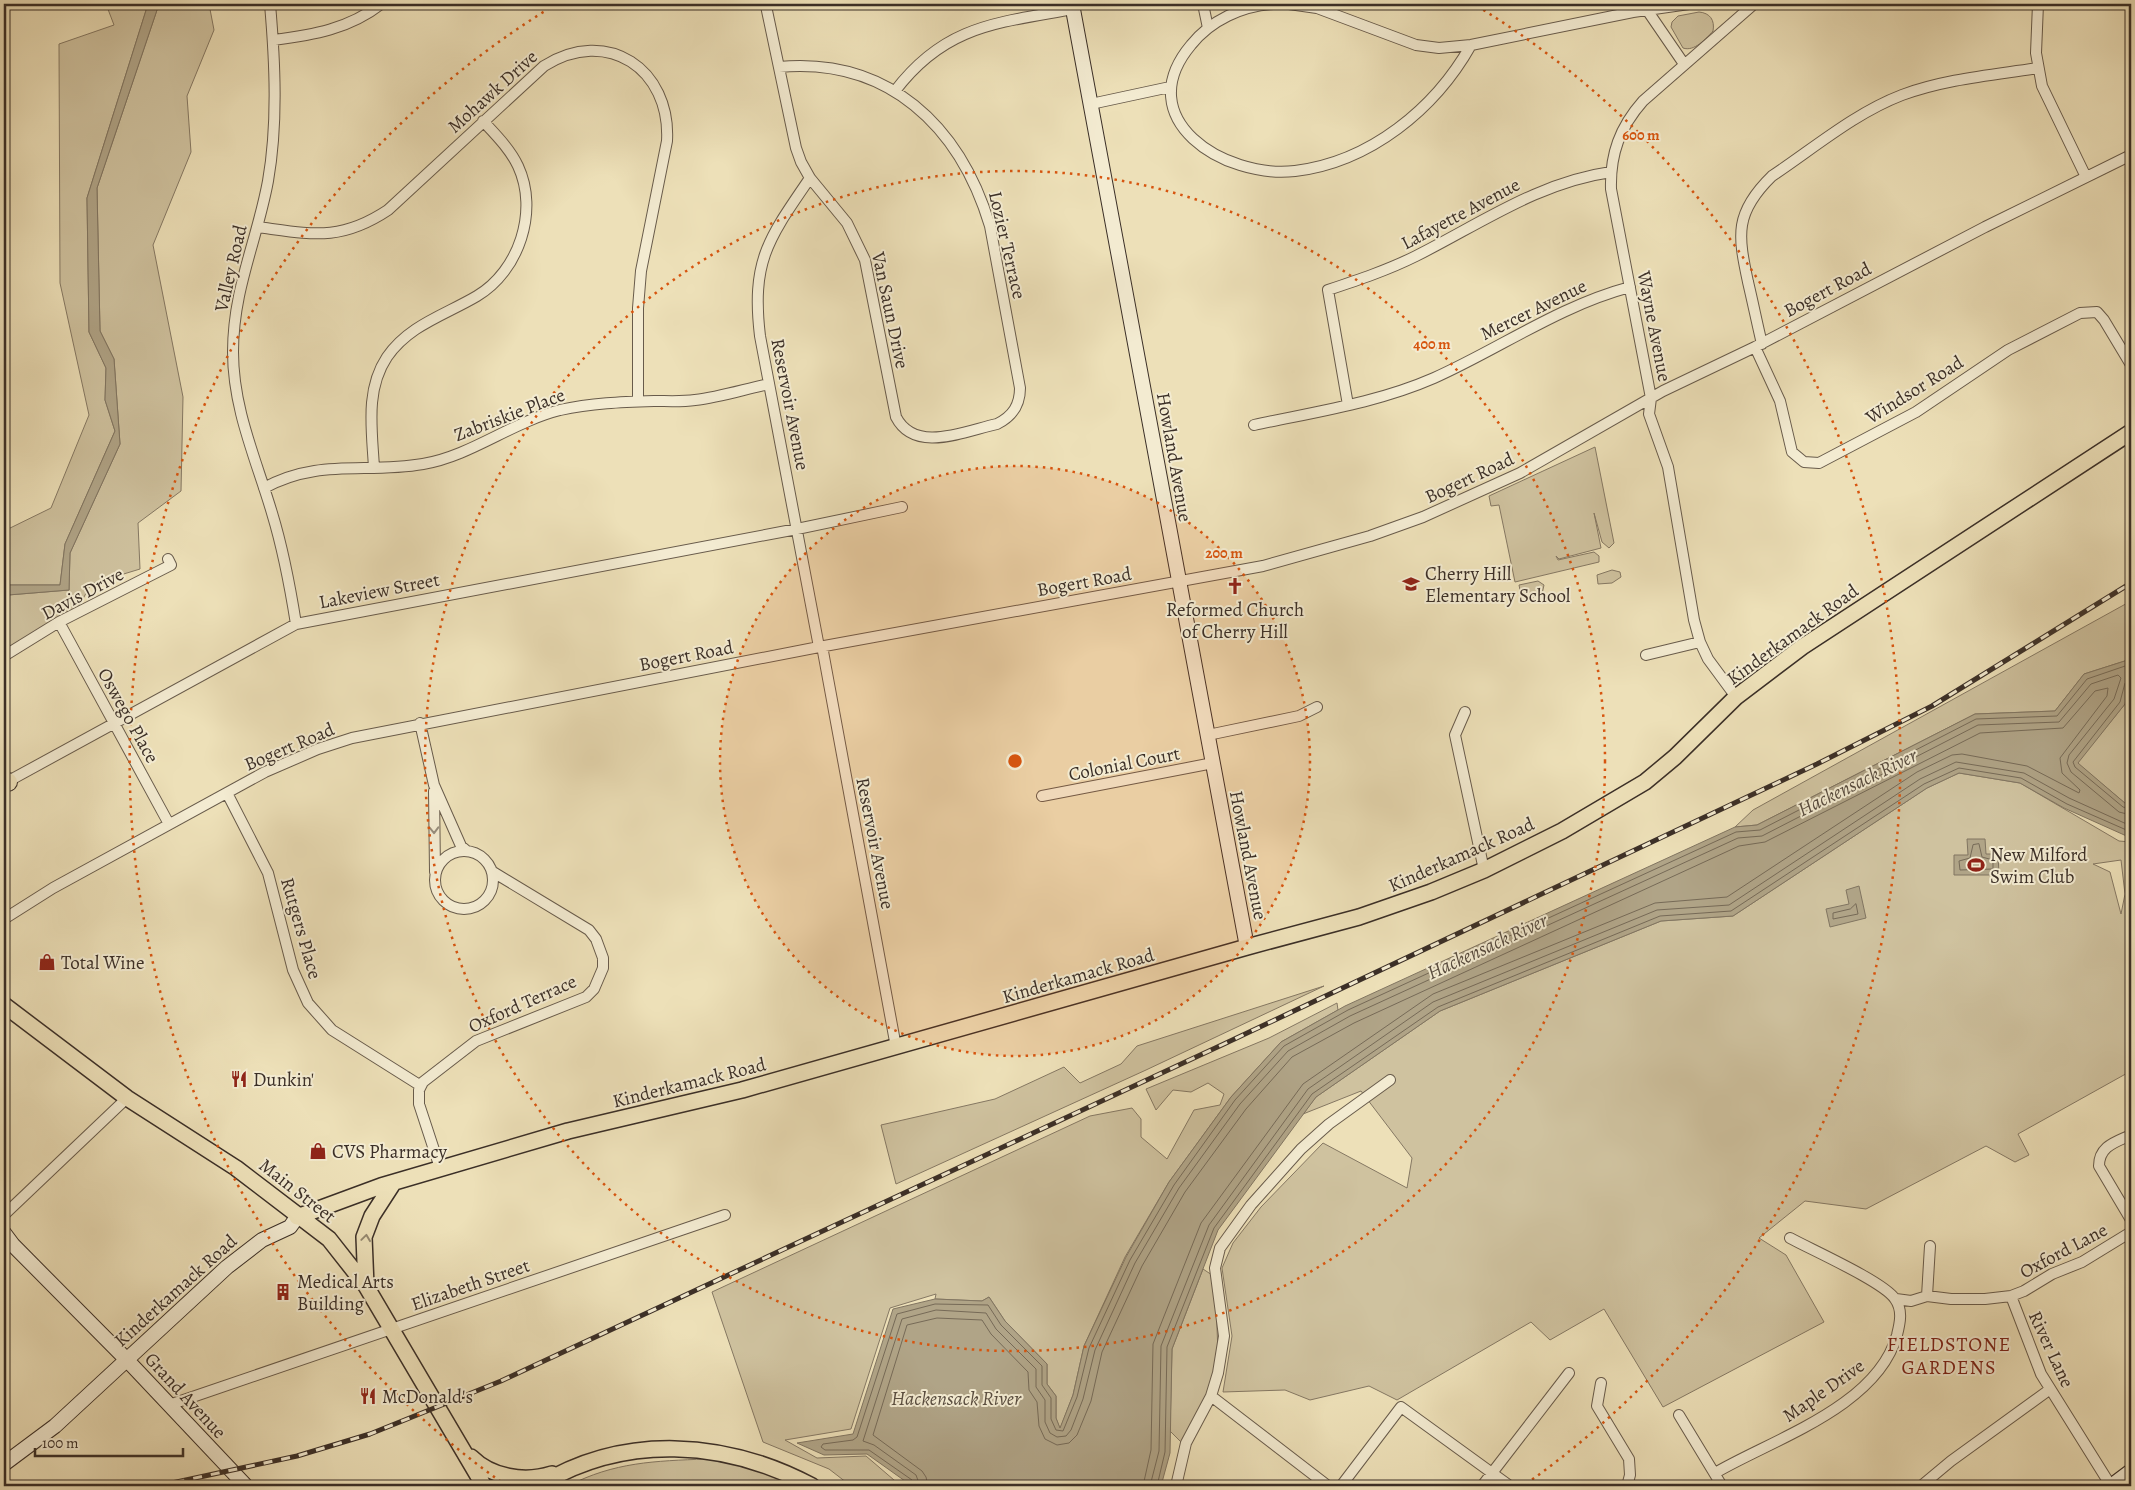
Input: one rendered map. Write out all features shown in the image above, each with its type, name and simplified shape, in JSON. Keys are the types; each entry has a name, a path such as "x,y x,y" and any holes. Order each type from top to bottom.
{"main road":[{"name":"Kinderkamack Road","path":"297,1217 394,1182 568,1131 742,1090 1247,946 1359,917 1431,892 1484,870 1562,831 1645,782 1675,757 1736,697 1802,647 2131,432"},
{"name":"Main Street","path":"4,1005 127,1098 236,1168 297,1217 328,1239 366,1286 484,1486"},
{"path":"366,1286 364,1237 372,1216 394,1182"},
{"path":"464,1451 481,1467 514,1477 544,1477 629,1452 680,1449 714,1452 746,1458 812,1486"},
{"path":"538,1486 565,1470"}],"street":[{"name":"Valley Road","path":"270,4 273,40 273,146 257,227 237,301 233,353 242,420 284,559 296,624"},
{"path":"273,40 314,35 341,27 381,4"},
{"name":"Van Saun Drive","path":"766,4 796,148 810,178 836,206 847,223 865,260 896,418 905,432"},
{"path":"1203,4 1208,28"},
{"path":"1274,4 1248,8 1230,14 1208,28 1184,52 1176,66 1170,87 1172,103 1183,128 1206,150 1239,166 1257,170 1294,171 1310,168 1355,153 1384,138 1403,125 1438,92 1471,45"},
{"path":"1290,4 1317,8 1416,45 1439,48 1471,45 1647,10 1689,4"},
{"name":"Wayne Avenue","path":"1736,697 1708,659 1700,642 1694,620 1668,467 1650,414 1651,398 1611,189 1611,172 1616,143 1631,115 1643,101 1684,64 1754,4"},
{"path":"2038,4 2038,68 2045,96 2086,177"},
{"path":"895,91 921,62 936,49 960,36 991,24 1072,6"},
{"name":"Howland Avenue","path":"1072,6 1247,946"},
{"path":"1647,10 1684,64"},
{"name":"Mohawk Drive","path":"257,227 314,235 346,231 362,225 388,210 544,66 569,53 585,50 614,54 637,66 656,86 666,112 668,127 667,141 641,271 638,308 638,401"},
{"name":"Lozier Terrace","path":"779,67 801,65 842,69 878,82 895,91 936,126 952,145 974,182 990,226 1020,388 1017,405 1012,414 997,424 930,439 913,436 905,432"},
{"name":"Windsor Road","path":"2038,68 1949,82 1903,95 1858,118 1772,176 1762,186 1747,210 1740,242 1758,345 1780,401 1789,445 1797,458 1811,463 1818,463 1902,420 2008,350 2080,313 2097,312 2104,320 2131,365"},
{"path":"1091,104 1170,87"},
{"path":"374,468 372,398 377,378 386,358 406,335 419,326 479,295 490,287 510,263 522,234 526,210 524,181 510,152 483,121"},
{"name":"Bogert Road","path":"4,918 53,888 272,769 318,749 378,732 820,647 1263,566 1317,552 1423,517 1520,473 1651,398 1758,345 1984,227 2131,155"},
{"name":"Lafayette Avenue","path":"1348,405 1328,290 1401,264 1535,193 1584,176 1611,172"},
{"name":"Reservoir Avenue","path":"810,178 774,232 761,268 757,305 769,384 896,1047"},
{"name":"Mercer Avenue","path":"1254,425 1392,394 1434,378 1581,303 1630,287"},
{"name":"Zabriskie Place","path":"264,488 292,475 310,470 404,467 444,458 556,411 603,402 694,400 769,384"},
{"name":"Lakeview Street","path":"5,782 296,624 797,529 902,507"},
{"name":"Davis Drive","path":"4,656 59,622 171,565 168,559"},
{"name":"Oswego Place","path":"59,622 169,824"},
{"path":"1646,655 1700,642"},
{"path":"1208,735 1299,716 1317,707"},
{"path":"1465,712 1455,735 1484,870"},
{"name":"Oxford Terrace","path":"420,723 434,785 461,846 467,851 483,857 493,872 589,930 596,939 603,958 600,978 594,989 578,1002 476,1041 428,1077 421,1086"},
{"name":"Colonial Court","path":"1042,796 1213,763"},
{"name":"Oxford Terrace","path":"434,785 435,884 442,900 450,906 466,910 475,908 489,897 494,880 493,872"},
{"name":"Rutgers Place","path":"227,793 268,873 292,970 308,1003 332,1030 421,1086"},
{"path":"435,876 438,867 450,854 467,851"},
{"path":"1176,1486 1186,1443 1211,1396 1218,1373 1224,1336 1215,1268 1220,1248 1251,1205 1301,1149 1329,1124 1390,1080"},
{"path":"421,1086 418,1104 440,1168"},
{"path":"4,1215 127,1098"},
{"path":"2131,1135 2102,1152 2098,1166 2131,1220"},
{"name":"Elizabeth Street","path":"169,1405 725,1215"},
{"name":"Kinderkamack Road","path":"4,1464 55,1426 227,1267 262,1240 290,1227 297,1217"},
{"name":"Oxford Lane","path":"2011,1296 2052,1274 2088,1259 2131,1232"},
{"name":"Grand Avenue","path":"4,1233 8,1242 127,1360 246,1486"},
{"path":"1790,1238 1878,1284 1896,1299 1911,1301 1927,1296 1930,1246"},
{"name":"River Lane","path":"1927,1296 1985,1300 2011,1296 2033,1358 2049,1390 2111,1486"},
{"name":"Maple Drive","path":"1715,1473 1749,1453 1807,1427 1867,1385 1884,1365 1896,1338 1900,1312 1896,1299"},
{"path":"1482,1486 1569,1373"},
{"path":"1601,1382 1597,1406 1629,1459 1630,1475 1627,1486"},
{"path":"1921,1486 1951,1461 2049,1390"},
{"path":"1211,1396 1328,1486"},
{"path":"1341,1486 1401,1407 1510,1486"},
{"path":"1680,1415 1722,1486"},
{"path":"2111,1486 2131,1471"}],"shaded area":[{"path":"106,4 148,4 87,198 89,332 106,368 105,400 115,431 65,544 60,585 4,585 4,531 51,508 89,415 60,283 59,44 114,25"},
{"path":"159,4 209,4 214,30 187,96 191,152 153,245 183,397 181,491 138,523 140,569 91,584 71,621 4,658 4,598 8,595 69,590 70,553 120,444 114,359 100,331 97,188"},
{"path":"1699,12 1711,18 1713,31 1695,46 1687,49 1683,48 1671,27 1672,22 1678,16"},
{"path":"1595,447 1614,543 1609,548 1602,542 1594,513 1601,548 1559,559 1556,556 1558,560 1594,552 1599,556 1599,562 1515,582 1499,505 1491,506 1489,496"},
{"path":"1612,570 1620,572 1621,577 1612,583 1598,584 1597,575"},
{"path":"1538,581 1544,585 1542,594 1527,600 1521,595 1519,585"},
{"path":"2131,601 2131,659 2084,674 2055,711 1975,714 1757,825 1735,827 1753,810"},
{"path":"2131,675 2131,804 2126,804 2077,763 2125,704"},
{"path":"1959,773 2020,783 2119,841 2131,842 2131,1071 2018,1134 2029,1155 2015,1162 1986,1146 1866,1209 1805,1201 1759,1238 1786,1255 1824,1322 1663,1407 1604,1309 1550,1340 1531,1322 1397,1400 1369,1386 1310,1400 1285,1390 1223,1392 1232,1336 1222,1268 1233,1243 1261,1207 1323,1143 1407,1188 1412,1158 1361,1091 1303,1114 1316,1097 1440,1011 1661,921 1733,916 1927,788","holes":["2121,860 2125,894 2121,914 2110,872 2093,864"]},
{"path":"1324,986 1146,1070 896,1184 881,1125 995,1099 1064,1067 1080,1083 1121,1064 1137,1046"},
{"path":"1337,1003 1338,1010 1281,1042 1231,1097 1169,1182 1125,1257 1084,1346 1073,1395 1060,1429 1056,1418 1056,1396 1047,1384 1047,1364 1005,1321 989,1297 982,1301 935,1299 936,1294 890,1308 851,1429 785,1440 817,1458 866,1456 901,1486 851,1486 829,1469 763,1442 712,1292 1090,1116 1132,1108 1141,1119 1141,1137 1167,1159 1194,1110 1220,1105 1224,1094 1208,1083 1191,1092 1173,1090 1156,1110 1146,1089 1269,1038"},
{"path":"1203,1269 1215,1277 1218,1353 1212,1386 1182,1443 1170,1431 1172,1349"},
{"path":"706,1459 760,1469 796,1486 568,1486 618,1467 652,1462"}],"water":[{"path":"148,4 159,4 97,188 100,331 114,359 120,444 70,553 69,590 8,595 4,598 4,585 60,585 65,544 115,431 105,400 106,368 89,332 87,198"},
{"name":"Hackensack River","path":"2131,659 2131,675 2125,704 2078,763 2126,804 2131,804 2131,838 2064,808 2020,783 1959,773 1927,788 1733,916 1661,921 1440,1011 1316,1097 1218,1230 1172,1349 1170,1453 1161,1486 912,1486 867,1454 824,1455 797,1443 853,1434 893,1309 935,1299 982,1301 989,1297 1005,1321 1047,1364 1047,1384 1056,1396 1056,1418 1060,1428 1073,1395 1084,1346 1126,1257 1169,1182 1231,1097 1281,1042 1345,1006 1735,827 1757,825 1975,714 2055,711 2084,674"},
{"name":"New Milford Swim Club","path":"1967,839 1985,839 1986,854 1998,854 1999,875 1954,875 1954,855 1968,855"},
{"path":"1859,886 1866,918 1830,927 1826,909 1849,904 1846,890"}],"railway":[{"path":"158,1486 297,1456 370,1434 501,1381 1226,1043 1817,764 1932,706 2131,583"}],"place":[{"name":"Cherry Hill Elementary School","path":"1411,584"},
{"name":"Reformed Church of Cherry Hill","path":"1235,586"},
{"name":"New Milford Swim Club","path":"1976,865"},
{"name":"Total Wine","path":"47,962"},
{"name":"Dunkin'","path":"239,1079"},
{"name":"CVS Pharmacy","path":"318,1151"},
{"name":"Medical Arts Building","path":"283,1292"},
{"name":"McDonald's","path":"368,1396"}],"district":[{"name":"FIELDSTONE GARDENS","path":"1949,1356"}]}
